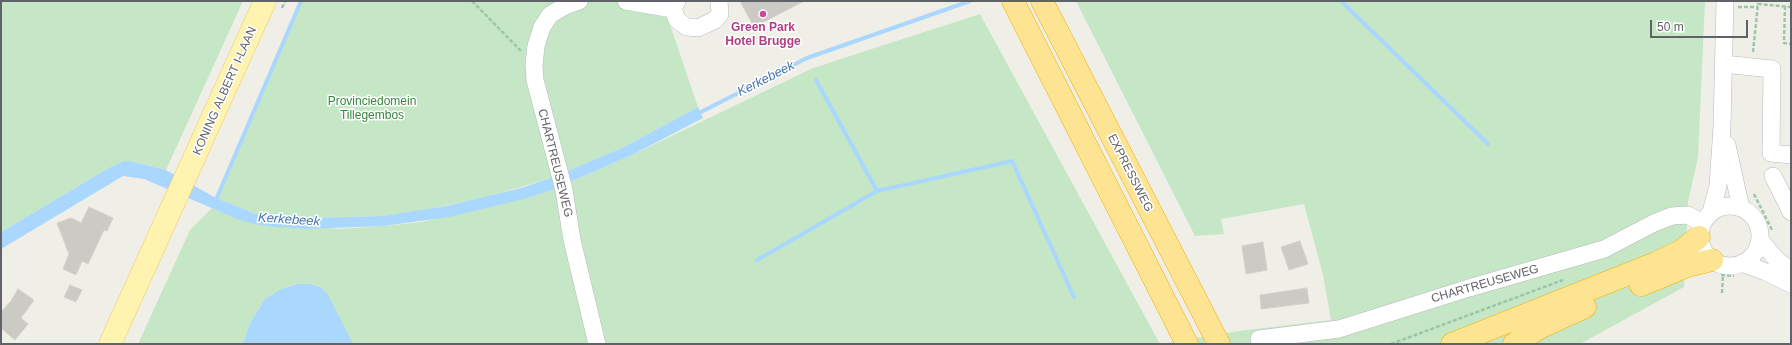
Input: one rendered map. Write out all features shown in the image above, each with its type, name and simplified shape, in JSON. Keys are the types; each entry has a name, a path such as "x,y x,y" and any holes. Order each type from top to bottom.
{"highway":[{"path":"1013,1 1188,344"},
{"name":"EXPRESSWEG","path":"1042,1 1219,344"},
{"path":"1452,344 1656,263 1681,251 1704,224"},
{"path":"1514,344 1541,327 1574,311 1688,266 1718,263"}],"main road":[{"name":"KONING ALBERT I-LAAN","path":"110,344 265,1"}],"street":[{"name":"CHARTREUSEWEG","path":"579,1 565,6 550,15 542,27 536,46 534,65 535,80 564,190 572,240 597,344"},
{"path":"626,1 675,5 677,20 687,27 698,28 715,20 720,14 719,1"},
{"path":"1725,1 1722,126 1718,186 1704,224 1701,246 1705,254 1718,263 1733,266 1742,264 1751,258 1768,237"},
{"path":"1723,64 1772,69 1771,153 1791,155"},
{"path":"1722,126 1735,185 1742,208"},
{"path":"1773,176 1791,212"},
{"path":"1704,224 1721,207 1731,206 1742,208 1750,213 1760,230 1768,237 1776,258 1791,271"},
{"name":"CHARTREUSEWEG","path":"1259,339 1339,329 1469,288 1598,251 1654,223 1672,216 1688,215 1704,224"},
{"path":"1742,264 1766,272 1791,284"}],"path":[{"path":"472,1 534,65"},
{"path":"1737,1 1737,6 1758,7"},
{"path":"1752,67 1758,4 1791,7"},
{"path":"1786,6 1784,43 1791,44"},
{"path":"1752,190 1768,237"},
{"path":"1718,263 1722,293"},
{"path":"1391,344 1425,333 1552,283 1568,279"}],"green space":[{"path":"1,1 243,1 166,170 134,162 107,169 1,232"},
{"name":"Provinciedomein Tillegembos","path":"301,1 662,1 698,107 624,147 551,178 483,198 420,211 383,216 305,218 256,214 216,198"},
{"path":"1076,1 1705,1 1698,157 1688,202 1684,287 1580,344 1161,344 1239,331 1331,320 1323,275 1304,204 1221,219 1224,234 1195,236"},
{"path":"980,14 1160,344 353,344 320,287 311,284 297,284 281,289 265,299 250,323 243,344 138,344 190,230 212,208 237,219 339,229 421,222 485,208 554,189 632,155 813,68"}],"water":[{"path":"698,107 703,118 632,155 554,189 524,199 449,217 384,226 305,229 275,227 254,224 237,219 144,179 123,176 1,249 1,232 107,169 124,161 166,170 216,198 256,214 305,218 383,216 447,206 521,188 551,178 624,147"},
{"path":"297,284 311,284 320,287 327,293 353,344 243,344 250,323 265,299 281,289"}],"building":[{"name":"Green Park Hotel Brugge","path":"740,1 804,1 754,27"},
{"path":"89,207 113,218 107,231 104,230 88,264 82,261 76,275 63,269 69,254 57,223 71,218 81,223"},
{"path":"1300,241 1308,264 1289,270 1281,247"},
{"path":"1263,242 1267,270 1246,274 1242,246"},
{"path":"70,285 82,290 76,302 64,297"},
{"path":"1307,288 1309,303 1261,309 1260,295"},
{"path":"18,289 34,300 21,318 28,324 15,340 1,328 1,312 11,301"}],"waterway":[{"path":"215,202 301,1"},
{"name":"Kerkebeek","path":"697,114 807,58 970,1"},
{"path":"1341,1 1488,144"},
{"path":"816,80 877,191"},
{"path":"757,260 877,191 1012,161 1074,297"}],"place":[{"name":"Green Park Hotel Brugge","path":"763,14"}]}
